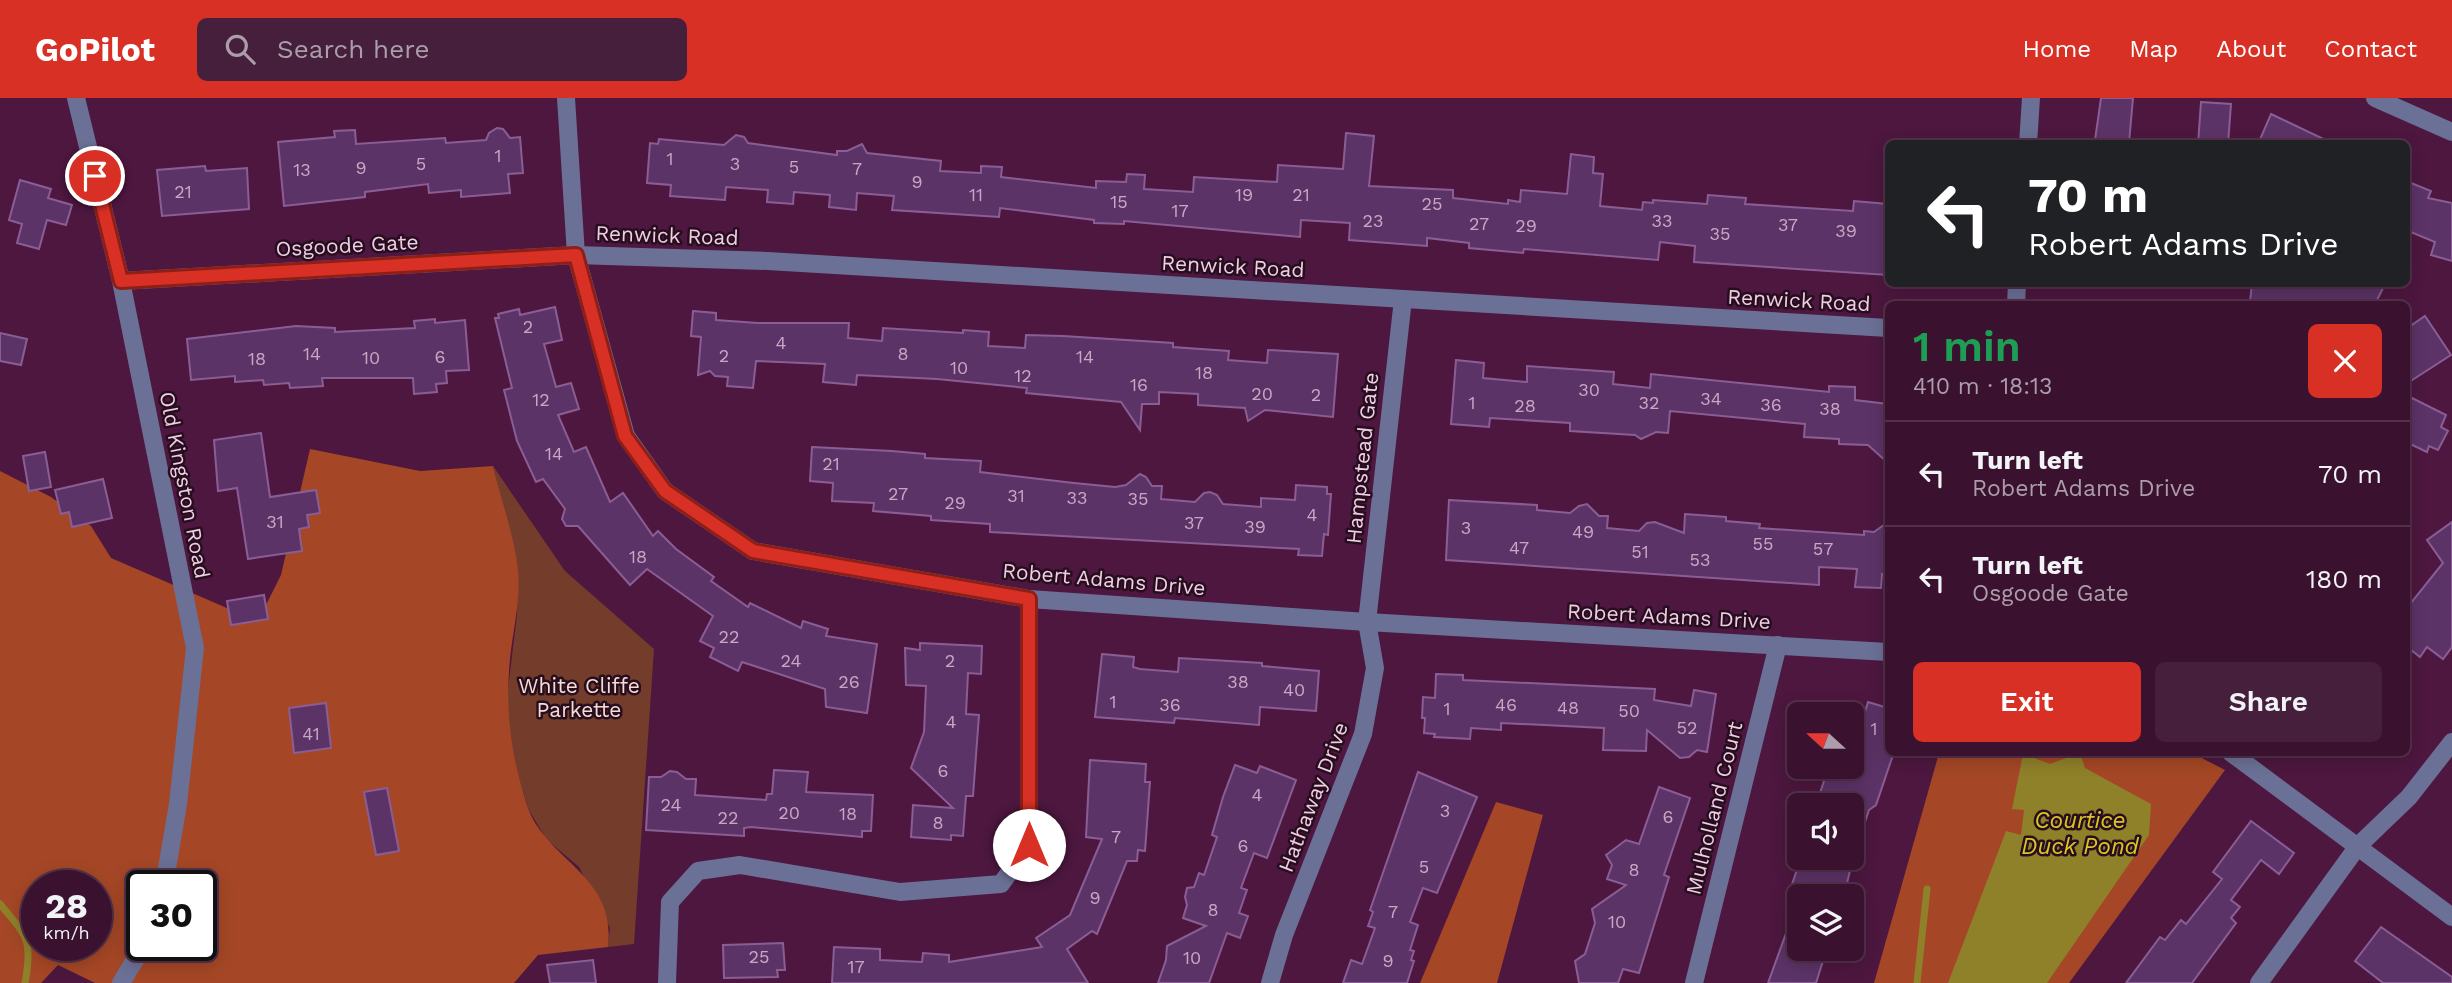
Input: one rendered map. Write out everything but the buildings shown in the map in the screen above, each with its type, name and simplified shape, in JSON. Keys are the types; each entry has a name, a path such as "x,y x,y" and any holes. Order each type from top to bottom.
{"street":[{"name":"Old Kingston Road","path":"76,98 121,281 195,648 178,804 167,870"},
{"name":"Robert Adams Drive","path":"566,98 576,255 625,436 665,491 753,551 1029,599 1367,622 1885,652"},
{"path":"2028,140 2031,98"},
{"path":"2375,98 2452,132"},
{"name":"Osgoode Gate","path":"121,281 576,255"},
{"name":"Renwick Road","path":"576,255 782,262 1885,328"},
{"name":"Hampstead Gate","path":"1367,622 1403,299"},
{"path":"667,983 670,902 698,871 740,865 900,892 1001,884 1029,845 1029,599"},
{"name":"Hathaway Drive","path":"1270,983 1284,935 1363,734 1375,668 1367,622"},
{"name":"Mulholland Court","path":"1694,983 1778,645"},
{"path":"2259,983 2358,846 2409,797 2452,742"},
{"path":"2235,756 2452,917"},
{"path":"121,983 134,961"}],"green space":[{"name":"White Cliffe Parkette","path":"493,466 565,571 654,649 634,944 608,947 610,928 579,867 546,839 529,810 513,762 506,705 517,615 518,569"}],"shaded area":[{"path":"310,449 420,471 493,466 518,569 508,697 517,769 527,805 536,824 591,885 602,902 608,922 608,947 538,955 514,983 95,983 58,965 41,983 0,983 0,471 51,497 91,526 111,558 250,618 262,613 281,575"},
{"path":"1938,756 2198,756 2225,770 2069,983 1874,983"},
{"path":"1496,802 1543,815 1497,983 1420,983"}],"water":[{"name":"Courtice Duck Pond","path":"2023,756 2050,764 2072,756 2081,756 2085,768 2151,804 2149,835 2047,983 1948,983 2006,831 2021,835 2024,810 2012,809"}],"waterway":[{"path":"1917,983 1927,889"},
{"path":"0,904 26,939 28,957 25,983"}],"route":[{"path":"95,176 121,281 576,255 625,436 665,491 753,551 1029,599 1029,845"}]}
